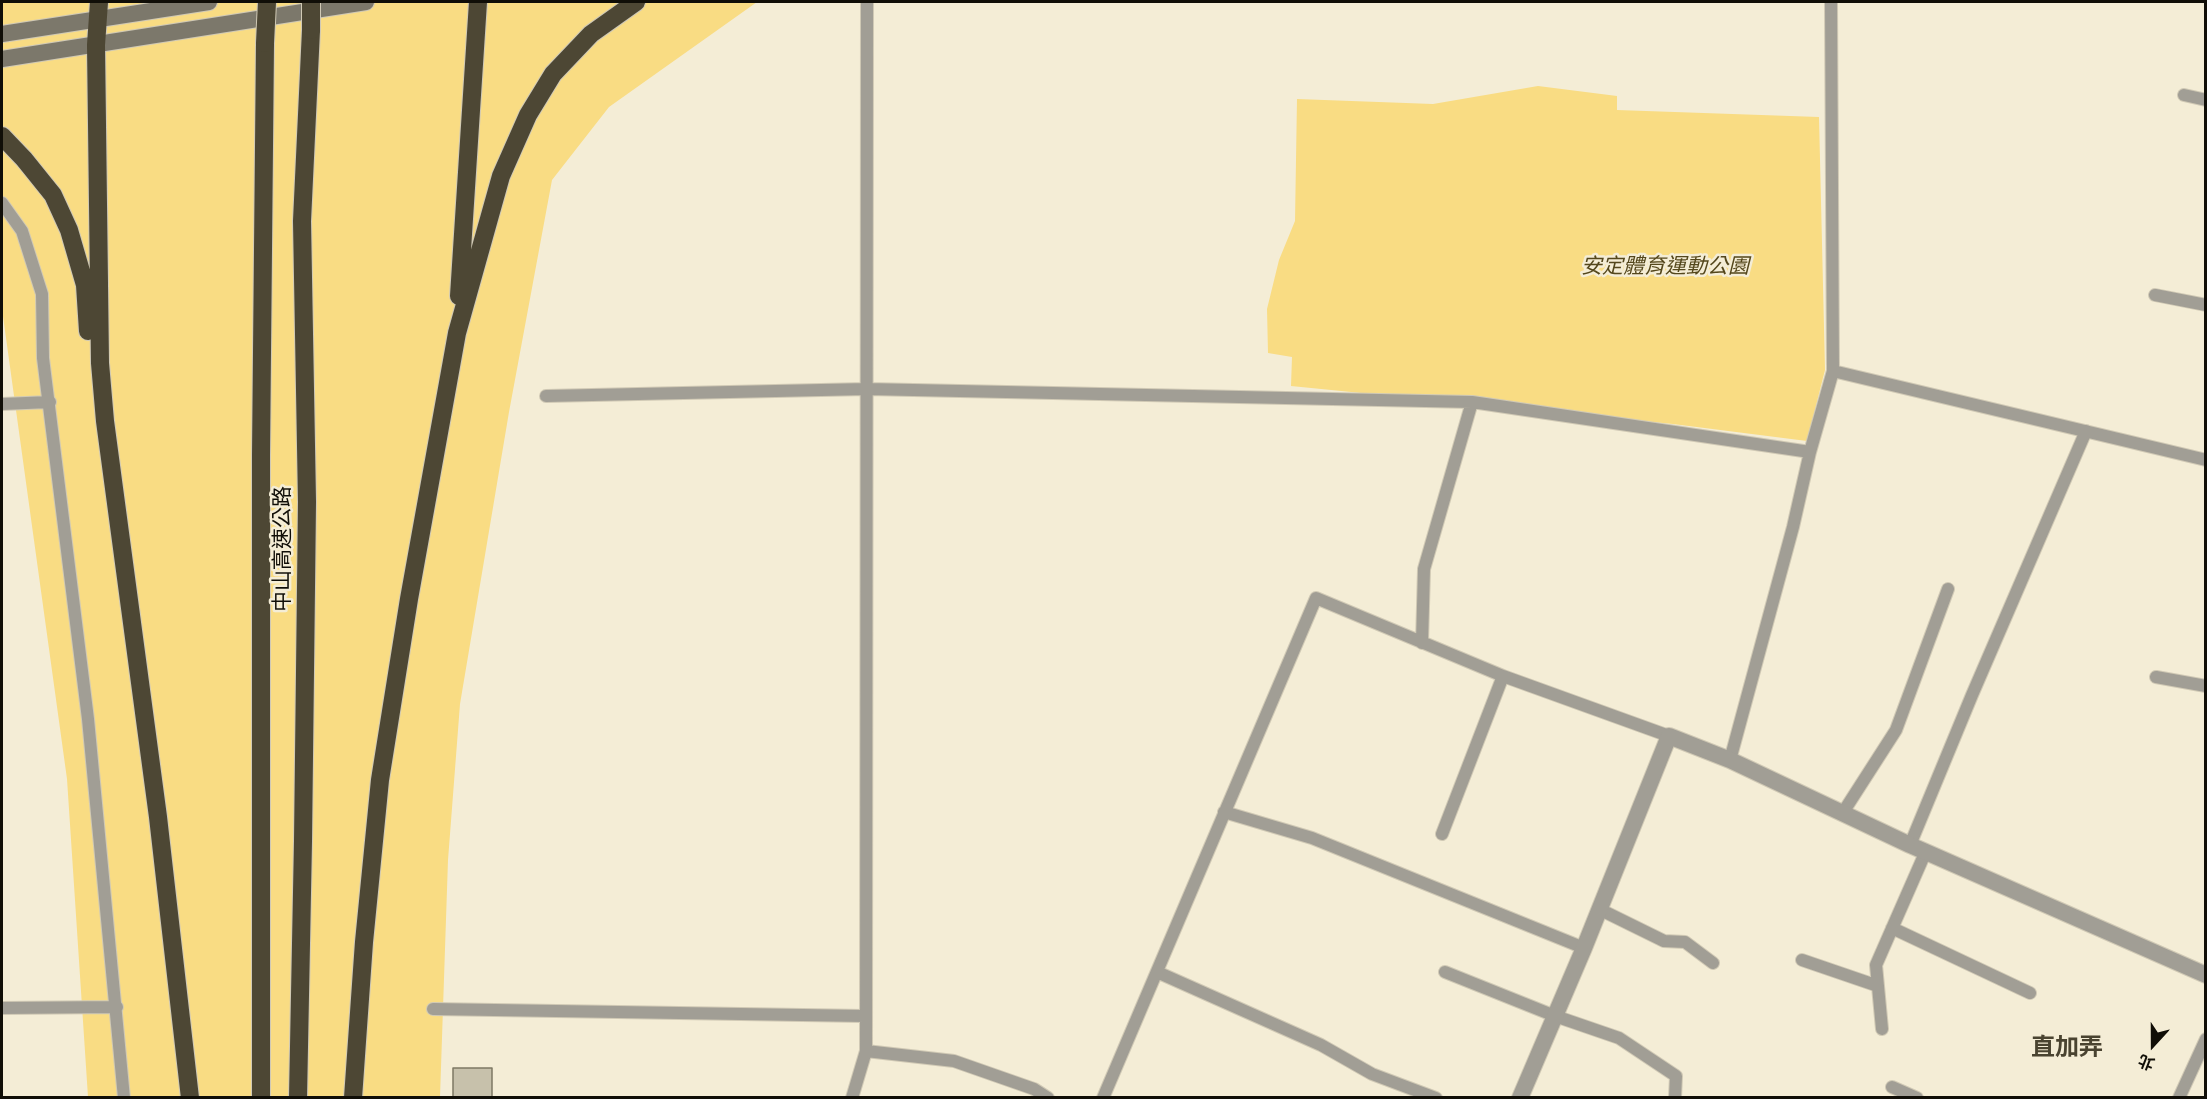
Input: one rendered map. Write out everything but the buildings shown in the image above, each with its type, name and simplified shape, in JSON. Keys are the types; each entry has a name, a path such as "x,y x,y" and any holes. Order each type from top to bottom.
{"highway":[{"name":"中山高速公路","path":"261,1098 261,455 267,2"},
{"name":"中山高速公路","path":"298,1098 307,502 302,221 311,2"},
{"path":"457,333 478,2"},
{"path":"353,1098 364,942 380,780 409,599 457,333 501,176 528,115 553,74 591,34 636,2"},
{"path":"98,10 96,45 100,363 105,421 157,806 190,1098"},
{"path":"2,136 53,195 65,222 85,285 89,338 100,363"}],"main road":[{"path":"2,34 98,10 209,2"},
{"path":"2,59 366,2"}],"street":[{"path":"1520,1098 1584,948 1669,736 1730,760 1918,848 2205,975"}],"lane":[{"path":"852,1098 866,1051 864,1016 867,2"},
{"path":"1730,760 1794,527 1810,452 1833,370 1831,2"},
{"path":"2184,95 2205,100"},
{"path":"2,203 22,231 42,294 43,358 88,719 124,1098"},
{"path":"2155,295 2205,305"},
{"path":"1833,370 2205,460"},
{"path":"546,396 867,389 1472,402 1810,452"},
{"path":"2,404 50,402"},
{"path":"1422,642 1424,569 1472,402"},
{"path":"1882,1029 1876,965 1892,928 1972,695 2086,431"},
{"path":"1842,813 1896,730 1948,589"},
{"path":"1103,1098 1316,598 1503,676 1669,736"},
{"path":"1442,834 1503,676"},
{"path":"2156,677 2205,686"},
{"path":"1224,812 1312,838 1584,948"},
{"path":"1599,909 1664,941 1684,942 1713,963"},
{"path":"1892,928 2030,993"},
{"path":"1802,960 1878,986"},
{"path":"1157,972 1321,1045 1372,1074 1436,1098"},
{"path":"1445,972 1555,1016 1618,1038 1676,1076 1675,1098"},
{"path":"2,1008 117,1007"},
{"path":"433,1009 864,1016"},
{"path":"2179,1098 2205,1039"},
{"path":"866,1051 954,1061 1034,1089 1048,1098"},
{"path":"1892,1087 1917,1098"}],"green space":[{"path":"2,2 757,2 609,107 552,180 509,412 460,704 448,860 440,1097 88,1097 67,779 2,309"},
{"name":"安定體育運動公園","path":"1538,86 1617,96 1617,110 1819,117 1825,370 1807,441 1673,424 1291,386 1292,357 1268,353 1267,309 1279,260 1295,221 1297,99 1433,104"}],"district":[{"name":"直加弄","path":"2067,1048"}]}
